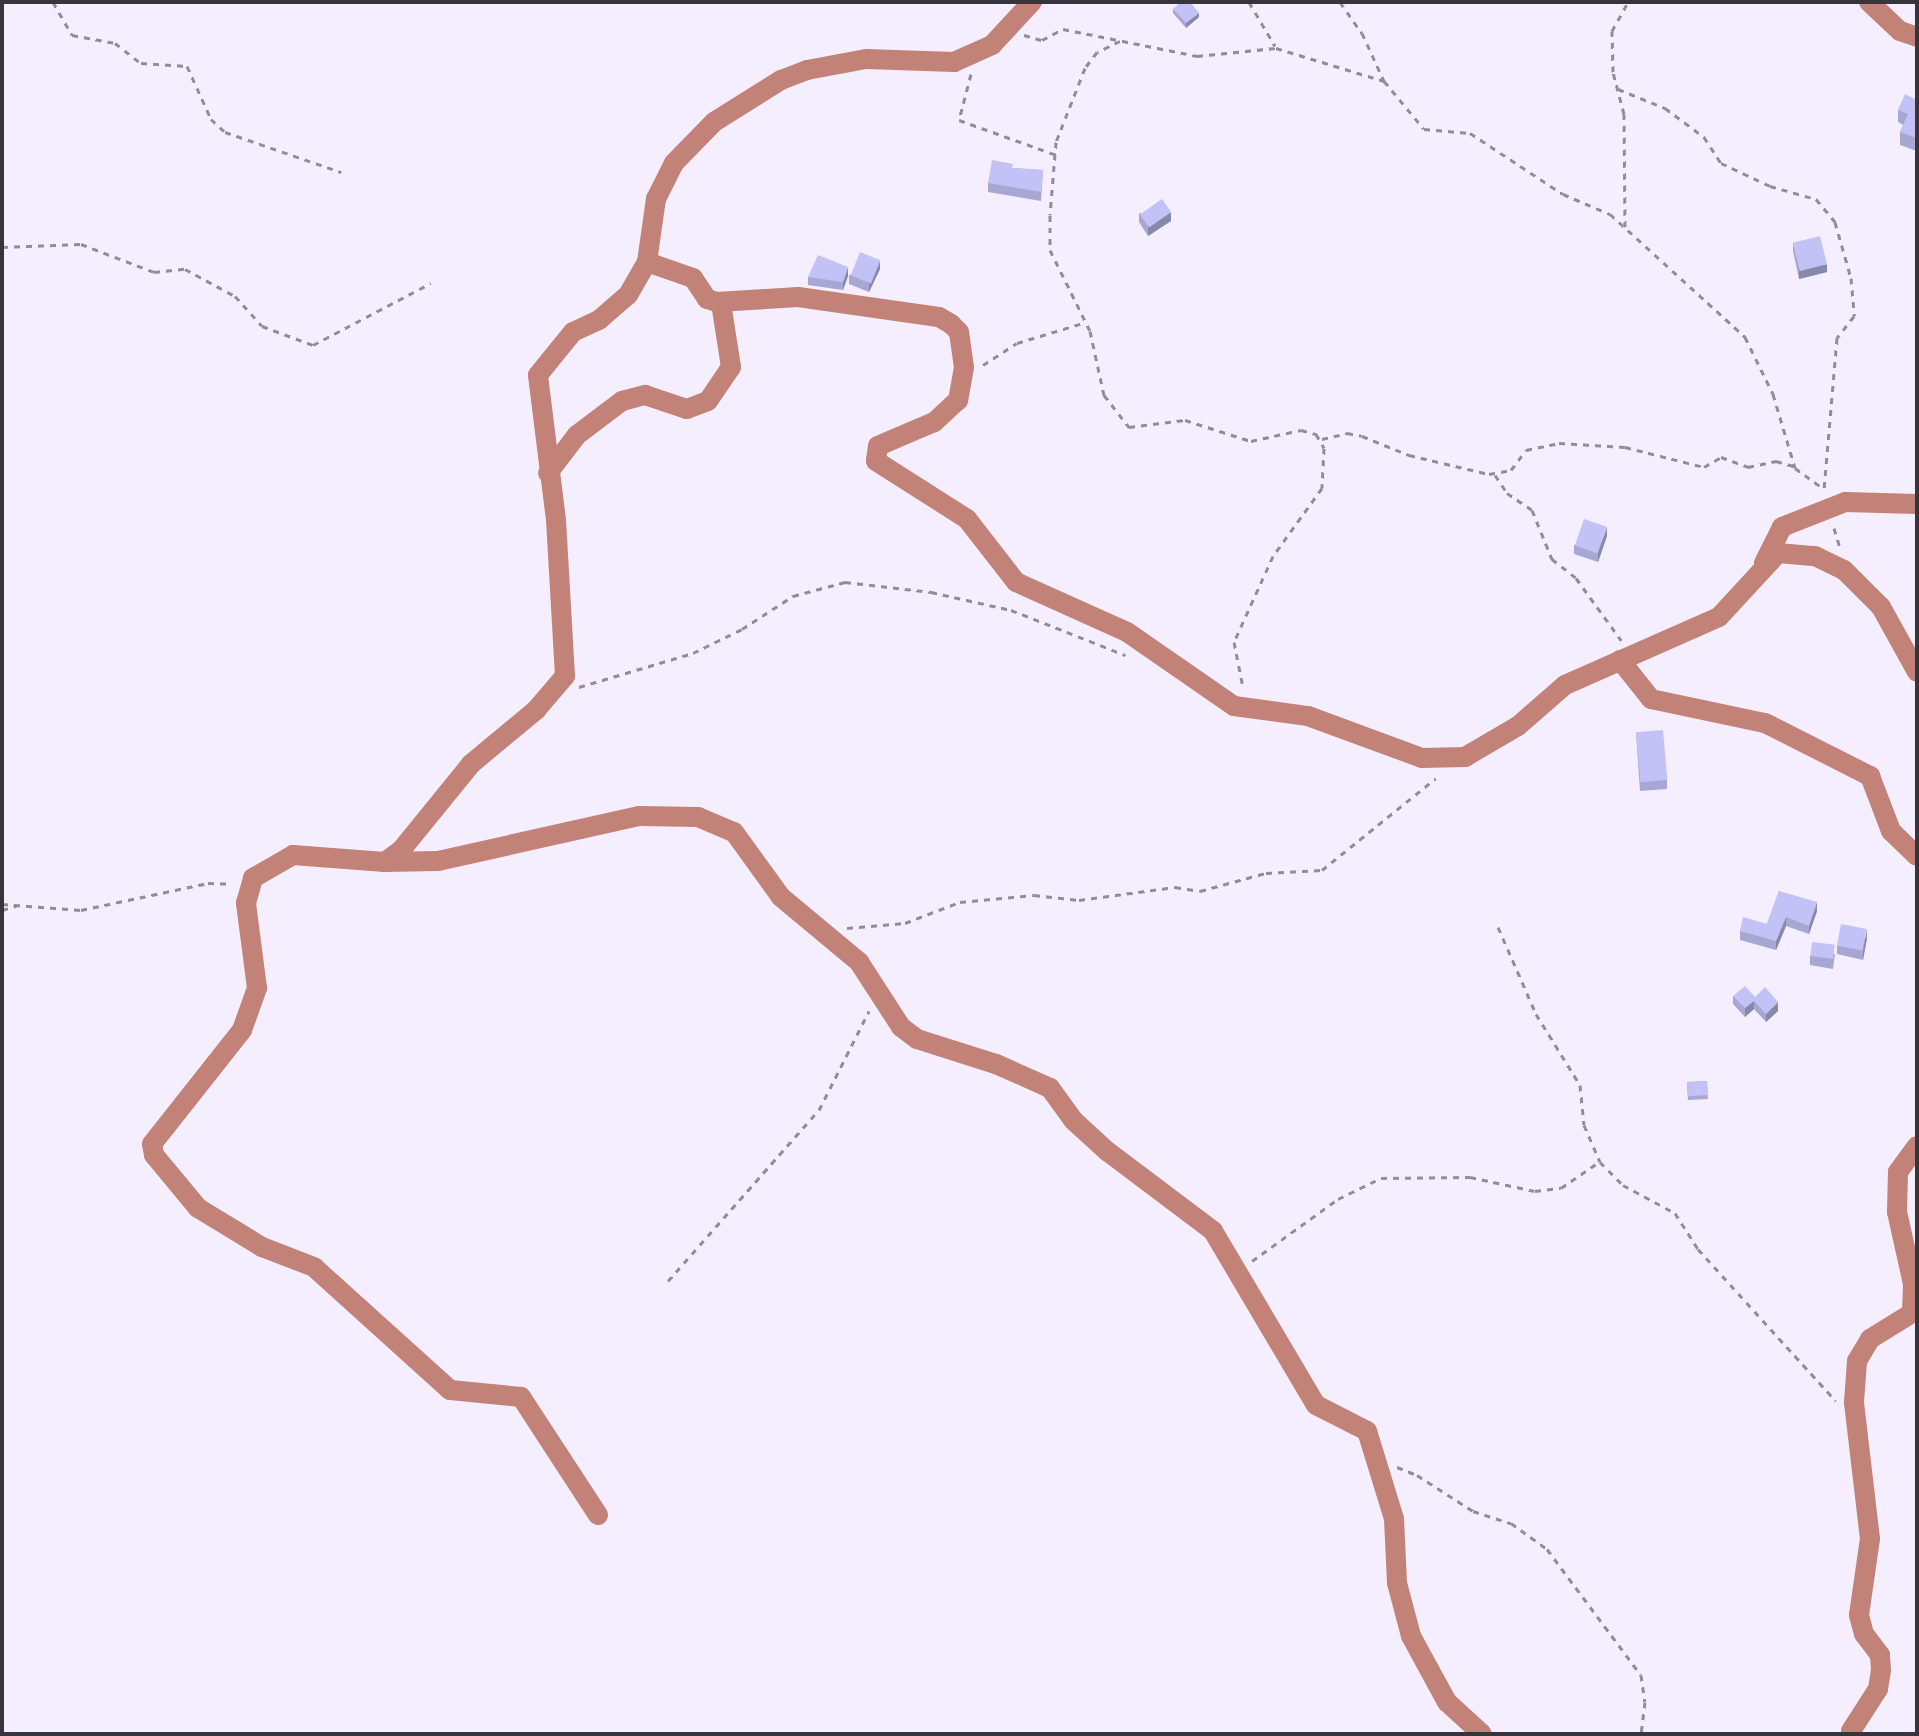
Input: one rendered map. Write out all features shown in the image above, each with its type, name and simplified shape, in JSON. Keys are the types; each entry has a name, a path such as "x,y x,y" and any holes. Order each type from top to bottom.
{"street":[{"path":"385,862 402,849 471,764 565,676 567,661 559,639 561,595 538,375 573,332 599,320 628,295 647,262 656,199 674,163 714,122 740,103 807,70 866,59 954,62 976,53 1009,31 1032,2"},
{"path":"1869,2 1900,31 1917,37"},
{"path":"647,262 693,278 707,299 721,303 798,297 939,317 951,324 959,332 964,367 958,400 934,422 878,446 876,461 967,519 1016,582 1101,618 1234,706 1308,716 1422,758 1465,757 1518,726 1552,692 1719,617 1749,587 1782,527 1828,512 1850,501 1917,504"},
{"path":"548,473 577,435 622,401 645,395 687,409 708,401 731,367 721,303"},
{"path":"1764,563 1778,553 1805,554 1844,570 1881,607 1917,672"},
{"path":"1627,658 1651,699 1765,723 1870,776 1891,831 1917,856"},
{"path":"598,1515 521,1397 450,1390 314,1267 262,1247 198,1208 154,1155 159,1134 242,1030 252,1002 258,968 248,926 247,889 263,869 293,855 385,862 438,861 491,846 570,834 616,818 698,817 734,832 781,897 859,962 890,1014 917,1039 1019,1072 1061,1097 1073,1120 1107,1151 1199,1216 1244,1283 1316,1405 1367,1431 1381,1466 1398,1547 1397,1583 1411,1636 1447,1702 1482,1734"},
{"path":"1851,1731 1878,1689 1881,1670 1880,1655 1864,1634 1859,1615 1870,1539 1856,1421 1856,1370 1862,1351 1880,1330 1914,1315 1913,1284 1897,1212 1898,1172 1917,1146"}],"path":[{"path":"53,2 72,35 115,43 141,63 187,66 211,119 225,132 341,172"},
{"path":"1249,2 1276,48"},
{"path":"1340,2 1362,33 1384,81 1424,129 1470,133 1625,227 1745,337 1773,394 1794,466"},
{"path":"1625,227 1627,174 1612,31 1628,2"},
{"path":"1009,31 1042,40 1063,29 1197,56 1276,48 1384,81"},
{"path":"1120,41 1097,52 1085,68 1056,142 1050,250 1086,322 1100,362 1104,395 1129,427 1185,420 1251,441 1283,431 1316,434 1322,439 1354,434 1409,455 1495,474 1511,470 1526,450 1559,443 1625,447 1704,467 1721,457 1748,467 1776,461 1794,466 1824,489"},
{"path":"976,53 959,120 1057,155"},
{"path":"1618,89 1665,108 1704,137 1721,163 1770,186 1816,199 1835,222 1851,278 1854,316 1837,338 1824,489 1844,570"},
{"path":"2,247 81,244 154,272 185,269 235,296 262,326 313,345 431,283"},
{"path":"977,373 1001,350 1086,322"},
{"path":"1246,707 1232,648 1273,556 1322,488 1322,439"},
{"path":"1495,474 1507,493 1532,510 1552,559 1576,578 1627,658"},
{"path":"551,691 596,684 693,653 742,629 793,596 845,582 931,592 1011,610 1130,657"},
{"path":"821,928 905,923 960,902 1034,895 1079,900 1175,887 1200,891 1266,873 1322,870 1382,818 1465,757"},
{"path":"2,907 20,905 81,910 208,883 247,889"},
{"path":"1498,927 1536,1014 1580,1085 1584,1125 1600,1162 1623,1185 1675,1213 1698,1249 1856,1421"},
{"path":"668,1281 819,1110 881,995"},
{"path":"1244,1283 1251,1262 1265,1249 1338,1199 1381,1178 1470,1177 1535,1191 1561,1188 1600,1162"},
{"path":"1381,1466 1417,1475 1473,1511 1511,1523 1547,1549 1641,1675 1645,1702 1641,1734"}],"building":[{"path":"1181,2 1190,2 1199,13 1186,23 1173,9"},
{"path":"1905,94 1917,100 1917,138 1900,132 1908,114 1898,110"},
{"path":"992,160 1013,164 1012,168 1043,170 1041,192 988,183"},
{"path":"1162,199 1171,212 1149,228 1140,214"},
{"path":"1820,236 1827,264 1800,271 1793,243"},
{"path":"860,252 880,260 871,283 851,275"},
{"path":"818,255 848,267 843,282 808,277"},
{"path":"1584,519 1607,527 1598,553 1575,545"},
{"path":"1663,730 1667,780 1640,782 1636,732"},
{"path":"1779,891 1817,902 1809,926 1786,917 1776,941 1740,931 1743,917 1767,924"},
{"path":"1841,924 1867,929 1862,951 1837,946"},
{"path":"1812,942 1835,945 1833,959 1810,956"},
{"path":"1745,986 1755,997 1765,987 1778,1002 1766,1014 1754,1001 1745,1008 1733,996"},
{"path":"1707,1081 1708,1095 1688,1096 1687,1082"}]}
